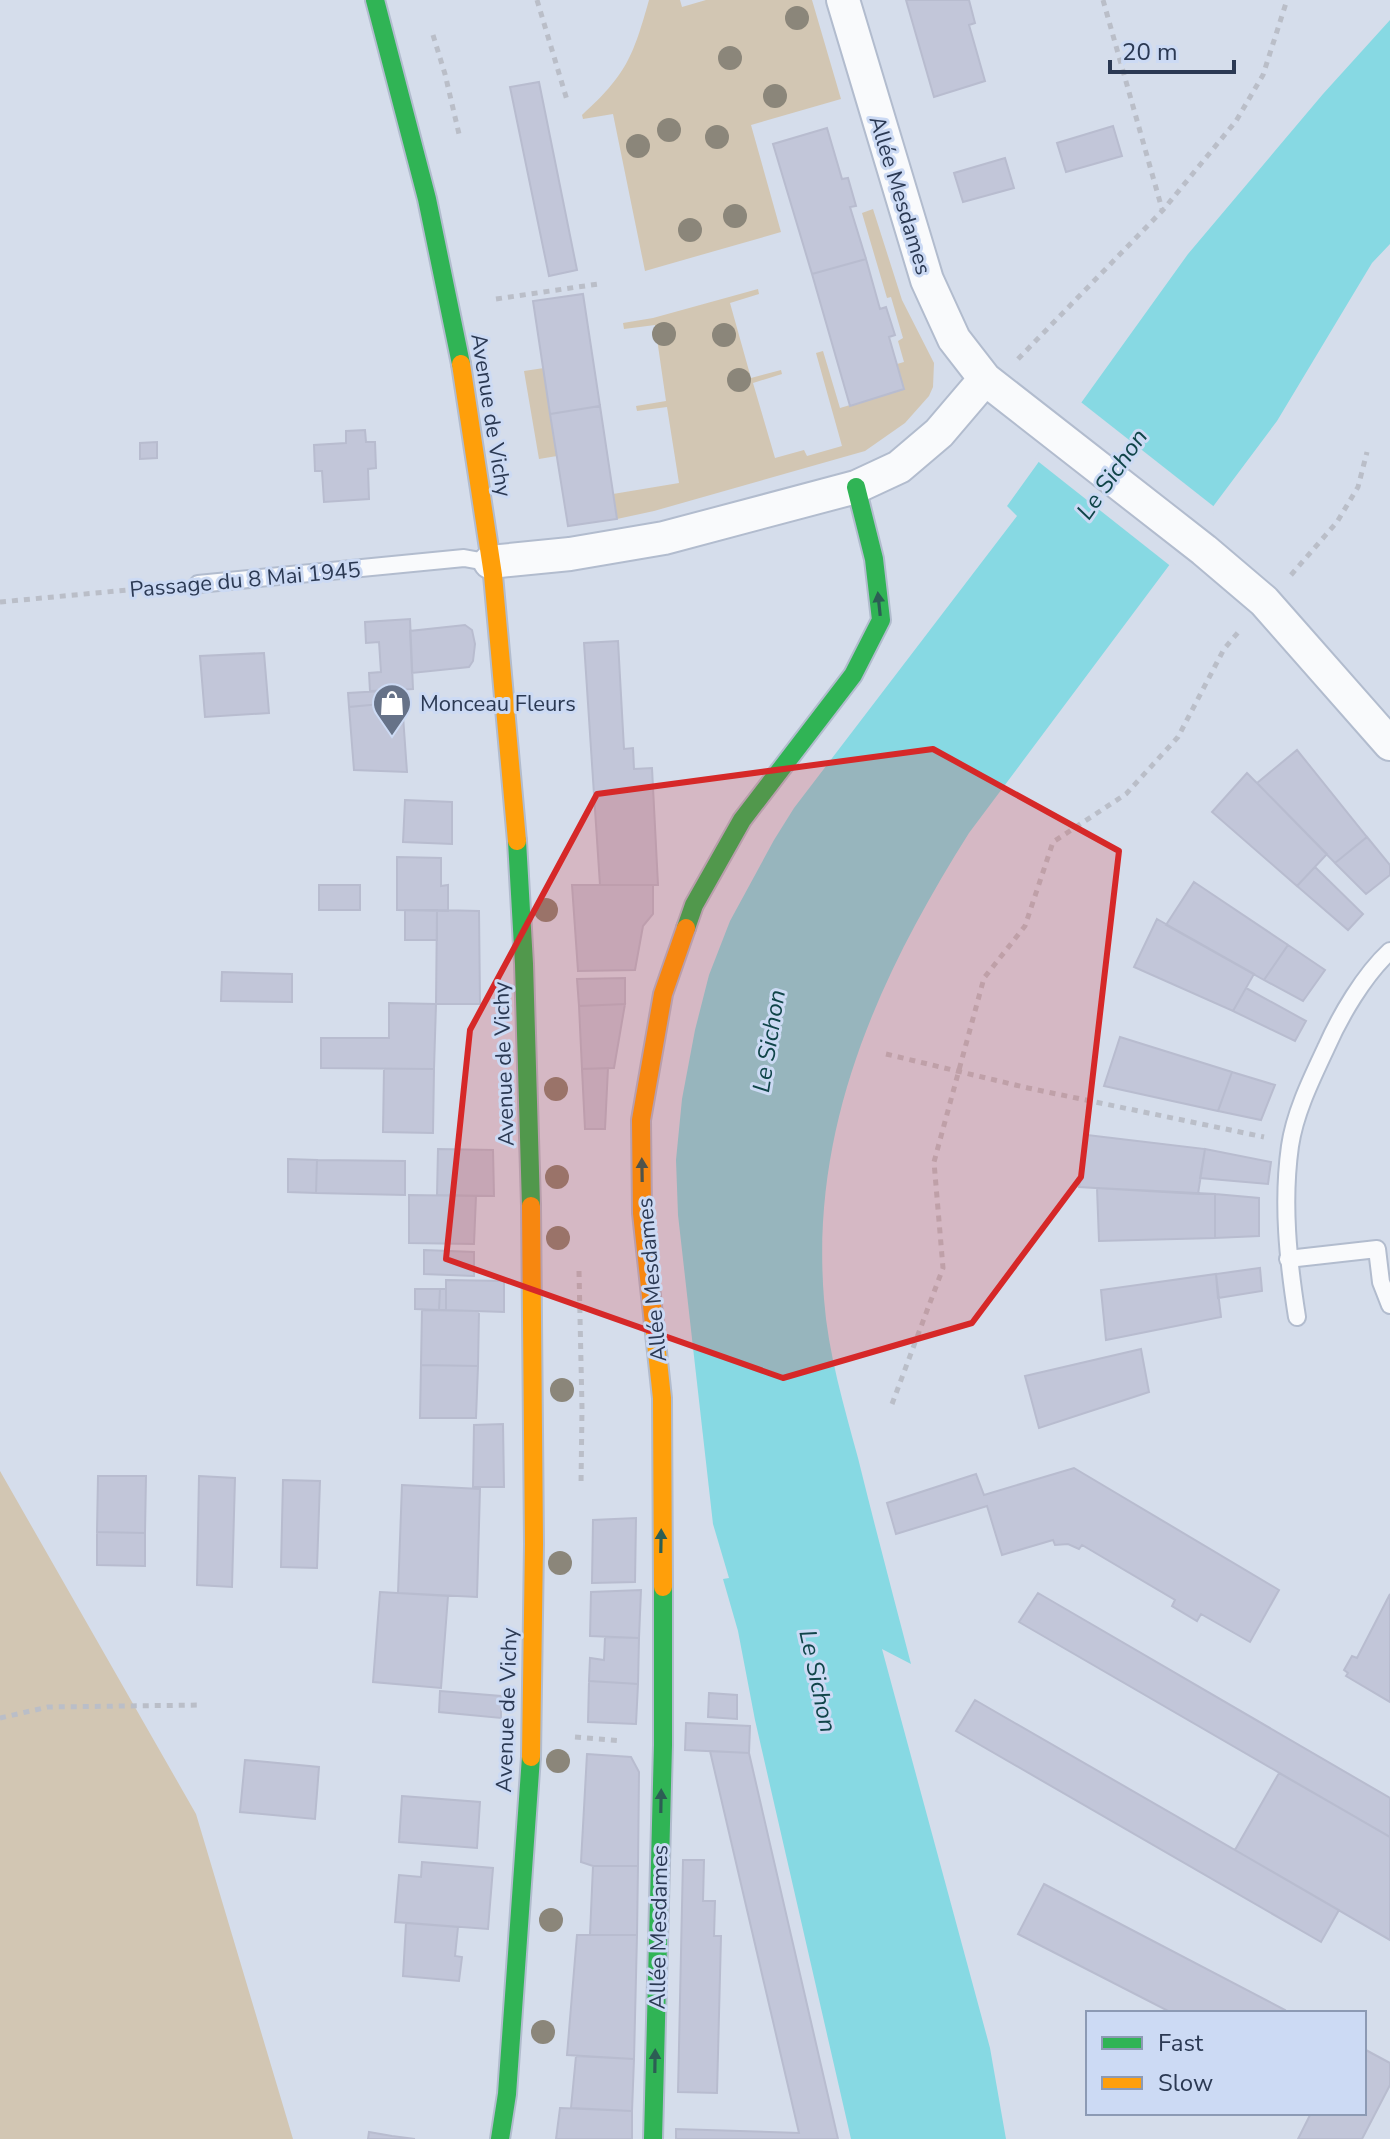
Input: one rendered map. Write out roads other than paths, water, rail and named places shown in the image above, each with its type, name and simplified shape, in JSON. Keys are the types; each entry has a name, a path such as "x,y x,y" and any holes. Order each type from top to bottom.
{"main road":[{"name":"Avenue de Vichy","path":"375,0 413,139 453,320 490,562 509,731 518,862 533,1219 532,1736 507,2094 500,2139"},
{"name":"Allée Mesdames","path":"653,2139 663,1745 662,1398 642,1213 641,1120 663,994 694,905 742,820 853,675 881,620 874,559 856,487"}],"street":[{"name":"Allée Mesdames","path":"843,0 927,280 954,339 985,379 1204,550 1264,601 1390,744"},
{"path":"490,562 570,554 664,538 856,487 899,467 939,433 985,379"}],"lane":[{"name":"Passage du 8 Mai 1945","path":"198,584 464,558 490,562"},
{"path":"1297,1317 1288,1259 1286,1201 1291,1143 1311,1081 1339,1019 1390,951"},
{"path":"1288,1259 1377,1249 1381,1282 1390,1305"}],"water":[{"name":"Le Sichon","path":"1390,20 1390,244 1372,263 1277,421 969,833 906,942 880,997 840,1113 828,1173 823,1235 824,1299 829,1339 911,1664 882,1649 990,2048 1006,2139 851,2139 755,1720 738,1631 723,1579 729,1578 713,1524 678,1215 676,1160 682,1099 695,1030 709,975 730,921 794,808 1017,516 1007,506 1188,254"}],"place":[{"name":"Monceau Fleurs","path":"392,737"}]}
